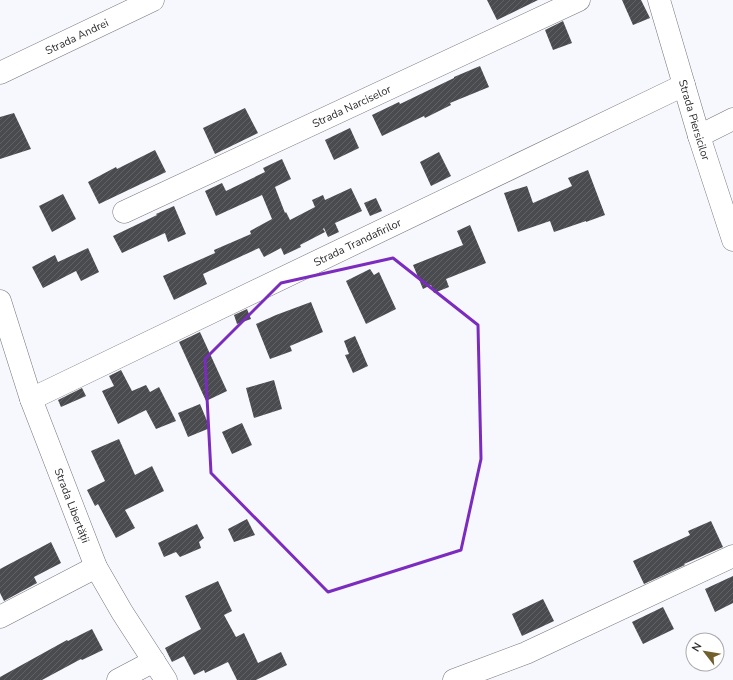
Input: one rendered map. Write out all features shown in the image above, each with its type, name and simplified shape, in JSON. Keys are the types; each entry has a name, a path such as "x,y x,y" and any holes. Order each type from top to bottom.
{"street":[{"name":"Strada Andrei","path":"0,73 153,0"},
{"name":"Strada Narciselor","path":"124,212 579,0"},
{"name":"Strada Piersicilor","path":"659,0 699,136 733,240"},
{"name":"Strada Trandafirilor","path":"31,399 684,85"},
{"path":"699,136 733,119"},
{"name":"Strada Libertății","path":"2,316 31,399 96,567 122,612 166,680"},
{"path":"454,680 526,653 733,556"},
{"path":"0,617 96,567"},
{"path":"118,680 154,661"}],"highlighted area":[{"path":"393,258 478,325 481,459 461,550 328,592 211,473 205,359 281,283"}],"building":[{"path":"487,0 538,0 497,20"},
{"path":"622,0 641,0 650,18 633,25"},
{"path":"563,21 572,43 553,50 545,30"},
{"path":"480,66 489,87 450,103 451,105 425,118 424,116 382,136 372,115 399,102 400,104 454,77"},
{"path":"245,108 258,133 215,154 203,128"},
{"path":"14,113 31,149 0,159 0,117"},
{"path":"350,128 359,148 334,160 325,140"},
{"path":"155,150 166,172 99,204 88,182 116,167 117,169"},
{"path":"439,152 451,176 431,186 420,162"},
{"path":"282,159 291,179 275,187 285,213 286,212 290,220 315,207 312,200 323,195 325,200 351,188 362,211 335,223 339,232 328,237 324,228 323,229 325,232 300,245 301,247 284,255 281,248 264,257 259,248 203,274 207,284 174,300 163,276 215,253 214,250 251,234 250,231 272,219 262,195 216,216 205,191 222,183 226,191 265,172 263,168"},
{"path":"588,170 605,215 554,232 550,221 518,232 504,193 527,186 533,203 572,186 568,178"},
{"path":"63,194 76,219 52,232 39,206"},
{"path":"376,198 382,211 370,216 364,203"},
{"path":"174,206 186,234 168,242 165,233 122,253 113,236"},
{"path":"470,225 486,263 446,279 449,287 434,293 431,285 423,289 413,265 463,245 457,231"},
{"path":"88,248 99,272 81,281 76,271 43,288 32,267 55,255 58,262"},
{"path":"370,269 374,275 379,272 396,309 366,324 346,281"},
{"path":"311,302 323,332 290,346 292,351 270,359 256,324"},
{"path":"247,309 251,319 237,324 234,315"},
{"path":"200,332 227,391 206,401 179,342"},
{"path":"355,336 368,366 353,373 345,355 349,354 344,341"},
{"path":"121,370 132,391 146,385 150,392 159,387 176,421 156,429 146,410 118,424 102,391 114,386 109,376"},
{"path":"274,380 282,409 254,418 246,388"},
{"path":"82,388 86,396 61,407 58,400"},
{"path":"200,404 210,428 188,437 178,413"},
{"path":"242,423 252,445 232,454 222,432"},
{"path":"119,439 135,475 152,466 164,491 125,510 135,528 116,538 98,504 95,506 87,490 105,481 91,451"},
{"path":"247,519 255,535 234,542 228,529"},
{"path":"711,521 723,547 644,584 633,561 690,535 688,531"},
{"path":"197,524 204,538 199,542 201,548 180,557 176,552 164,557 158,543"},
{"path":"51,542 61,563 34,577 37,583 4,601 0,593 0,569"},
{"path":"733,576 733,603 715,612 705,589"},
{"path":"218,581 232,611 224,615 236,637 244,633 258,663 281,652 287,665 256,680 237,680 228,662 205,673 204,670 194,675 184,656 172,662 165,648 201,629 185,596"},
{"path":"543,599 554,621 522,636 512,614"},
{"path":"663,607 674,629 643,644 632,622"},
{"path":"92,629 103,650 82,660 81,659 42,680 0,680 0,677 67,640 68,641"}]}
